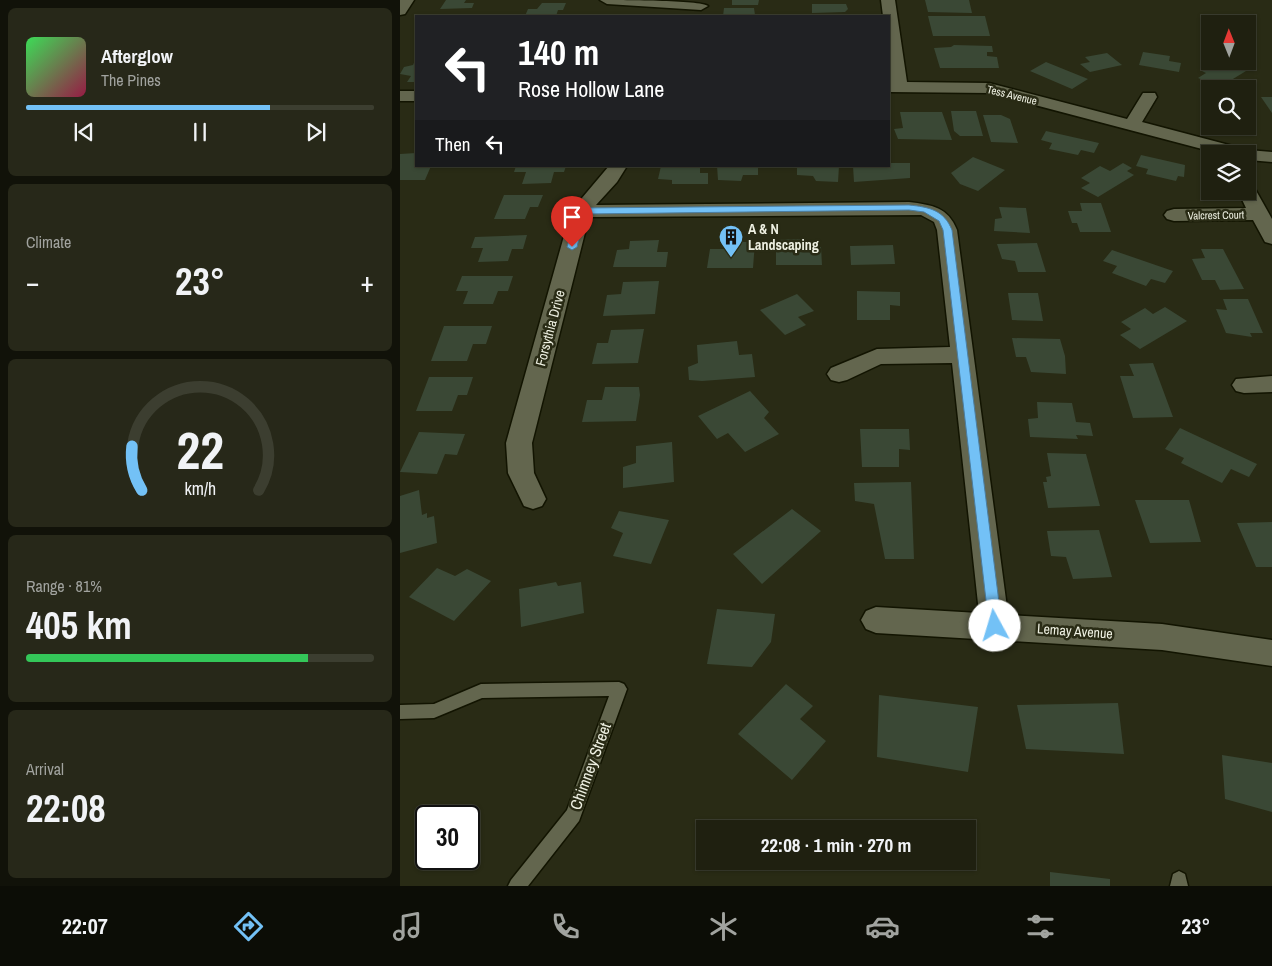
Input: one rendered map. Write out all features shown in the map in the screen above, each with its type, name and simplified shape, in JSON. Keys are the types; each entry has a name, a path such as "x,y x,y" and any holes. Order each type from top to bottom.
{"street":[{"path":"400,11 407,0"},
{"path":"607,0 703,3"},
{"path":"888,0 889,15"},
{"path":"689,15 703,3"},
{"path":"890,29 894,87"},
{"name":"Tess Avenue","path":"894,87 988,88 1206,145"},
{"path":"400,96 415,96"},
{"path":"1131,126 1149,97"},
{"name":"Tess Avenue","path":"1256,155 1272,157"},
{"name":"Forsythia Drive","path":"533,499 521,478 518,460 519,443 582,211 586,202 612,177 617,167"},
{"path":"1252,200 1272,238"},
{"path":"582,211 918,208 934,212 943,219 947,230 995,626"},
{"name":"Valcrest Court","path":"1174,215 1259,214"},
{"path":"838,374 877,357 893,355 962,355"},
{"path":"1244,385 1272,384"},
{"name":"Lemay Avenue","path":"876,620 1162,637 1272,652"}],"lane":[{"name":"Chimney Street","path":"400,712 434,711 481,691 618,689 573,815 517,886"}],"building":[{"path":"446,0 466,0 464,3 474,3 472,8 440,9"},
{"path":"732,0 759,0 758,5 732,5"},
{"path":"925,0 969,0 972,13 928,12"},
{"path":"542,3 566,3 563,10 558,10 556,15 525,15 528,9 537,9"},
{"path":"812,4 846,4 848,9 845,12 812,13"},
{"path":"724,8 754,8 755,15 723,15"},
{"path":"928,16 985,16 990,36 933,36"},
{"path":"954,45 992,46 993,52 987,52 987,56 997,57 999,68 940,68 934,48 951,47"},
{"path":"1143,52 1170,56 1169,61 1181,63 1179,72 1139,65"},
{"path":"1107,53 1122,65 1090,72 1080,64 1090,62 1085,57"},
{"path":"415,60 415,82 407,82 411,76 400,74 404,67 413,65"},
{"path":"1046,62 1088,79 1072,89 1030,71"},
{"path":"1200,70 1246,71 1231,80 1203,80 1198,78 1206,73"},
{"path":"1261,97 1272,97 1272,113"},
{"path":"951,111 976,111 983,136 960,136 954,131"},
{"path":"900,112 942,112 952,140 898,139 894,129 903,128"},
{"path":"983,115 1001,115 1010,119 1018,143 991,142"},
{"path":"1046,131 1099,143 1094,153 1081,150 1078,155 1049,149 1052,143 1041,140"},
{"path":"415,153 415,167 431,167 425,180 400,180 400,154"},
{"path":"1141,155 1185,165 1184,177 1178,176 1176,181 1146,174 1148,169 1136,166"},
{"path":"973,157 1005,170 978,191 960,184 951,173"},
{"path":"890,163 910,163 910,178 854,182 853,167 890,167"},
{"path":"1123,163 1132,168 1127,171 1134,175 1098,197 1081,188 1090,183 1081,178 1100,166 1110,171"},
{"path":"516,167 566,167 564,172 554,172 551,183 522,184 526,172 514,172"},
{"path":"661,167 700,167 700,173 708,173 708,184 672,184 672,180 658,179"},
{"path":"717,167 758,167 758,175 743,175 741,181 718,180"},
{"path":"797,167 839,167 838,182 816,181 813,176 797,175"},
{"path":"504,195 543,195 538,207 530,207 525,219 494,219"},
{"path":"1080,203 1101,203 1111,232 1080,232 1077,223 1072,223 1068,211 1082,211"},
{"path":"999,207 1026,208 1030,233 994,231 995,219 1002,218"},
{"path":"527,235 523,249 512,249 508,261 478,262 483,248 471,248 475,237"},
{"path":"801,239 804,246 821,247 822,265 776,265 776,240"},
{"path":"659,240 657,252 668,252 666,267 613,267 617,250 629,249 630,241"},
{"name":"A & N Landscaping","path":"728,242 755,242 753,268 707,268 710,249 727,249"},
{"path":"1037,243 1046,272 1018,272 1015,261 1002,259 997,244"},
{"path":"893,245 895,264 851,265 850,246"},
{"path":"1201,249 1223,249 1244,289 1220,290 1215,280 1202,280 1192,259 1205,258"},
{"path":"1112,250 1173,271 1165,283 1151,279 1146,286 1112,273 1117,266 1103,261"},
{"path":"462,276 513,276 508,291 498,291 493,304 463,304 468,291 456,291"},
{"path":"659,281 655,314 603,316 607,295 621,294 623,282"},
{"path":"857,291 900,292 900,306 890,305 890,320 857,320"},
{"path":"1008,293 1038,293 1043,321 1012,320"},
{"path":"797,294 814,311 798,317 806,325 785,335 760,310"},
{"path":"1223,299 1248,299 1263,333 1250,333 1252,337 1226,333 1216,309 1227,310"},
{"path":"1165,307 1187,321 1140,349 1120,335 1131,329 1121,322 1145,308 1153,314"},
{"path":"444,326 492,326 486,344 473,344 467,361 431,361"},
{"path":"644,329 638,363 592,364 597,343 608,343 611,330"},
{"path":"1012,338 1060,339 1065,356 1066,374 1031,372 1026,357 1016,357"},
{"path":"737,341 739,355 752,354 755,377 702,381 689,380 688,367 698,363 697,345"},
{"path":"1153,363 1173,417 1133,418 1120,376 1134,376 1129,364"},
{"path":"429,377 473,377 467,395 458,395 452,411 416,411"},
{"path":"605,387 639,387 640,395 636,421 582,422 587,400 602,400"},
{"path":"750,391 769,412 764,418 779,434 745,452 728,433 717,439 698,416"},
{"path":"1037,402 1072,403 1076,422 1090,423 1093,436 1076,435 1078,439 1030,437 1028,419 1038,418"},
{"path":"1180,428 1257,464 1249,477 1231,469 1222,483 1181,463 1184,458 1165,449"},
{"path":"860,429 909,429 910,450 899,449 899,467 862,467"},
{"path":"419,432 465,434 457,455 445,454 437,474 400,472"},
{"path":"672,442 674,482 623,488 623,467 636,463 636,446"},
{"path":"1047,453 1086,454 1100,506 1048,508 1043,482 1047,482 1046,477 1051,476"},
{"path":"911,482 914,559 885,559 874,504 855,501 854,483"},
{"path":"419,490 422,515 427,513 427,518 434,516 437,543 400,553 400,496"},
{"path":"1135,500 1189,500 1201,542 1150,543"},
{"path":"792,509 821,531 762,584 733,554"},
{"path":"619,511 669,520 651,564 613,556 623,533 611,528"},
{"path":"1272,522 1272,567 1256,567 1237,523"},
{"path":"1099,530 1112,577 1073,579 1066,557 1051,556 1047,531"},
{"path":"437,568 455,576 467,569 491,581 454,621 409,597"},
{"path":"556,582 558,586 581,582 584,613 521,627 519,589"},
{"path":"717,609 775,614 771,642 752,667 707,664"},
{"path":"786,684 813,706 800,719 826,741 792,780 738,734"},
{"path":"879,695 978,707 968,772 877,757"},
{"path":"1118,703 1124,754 1026,749 1017,705"},
{"path":"1222,755 1272,763 1272,812 1225,799"},
{"path":"1050,872 1110,879 1110,886 1050,886"}],"place":[{"name":"A & N Landscaping","path":"731,258"}],"route":[{"path":"572,247 582,211 918,208 934,212 943,219 947,230 995,626"}]}
